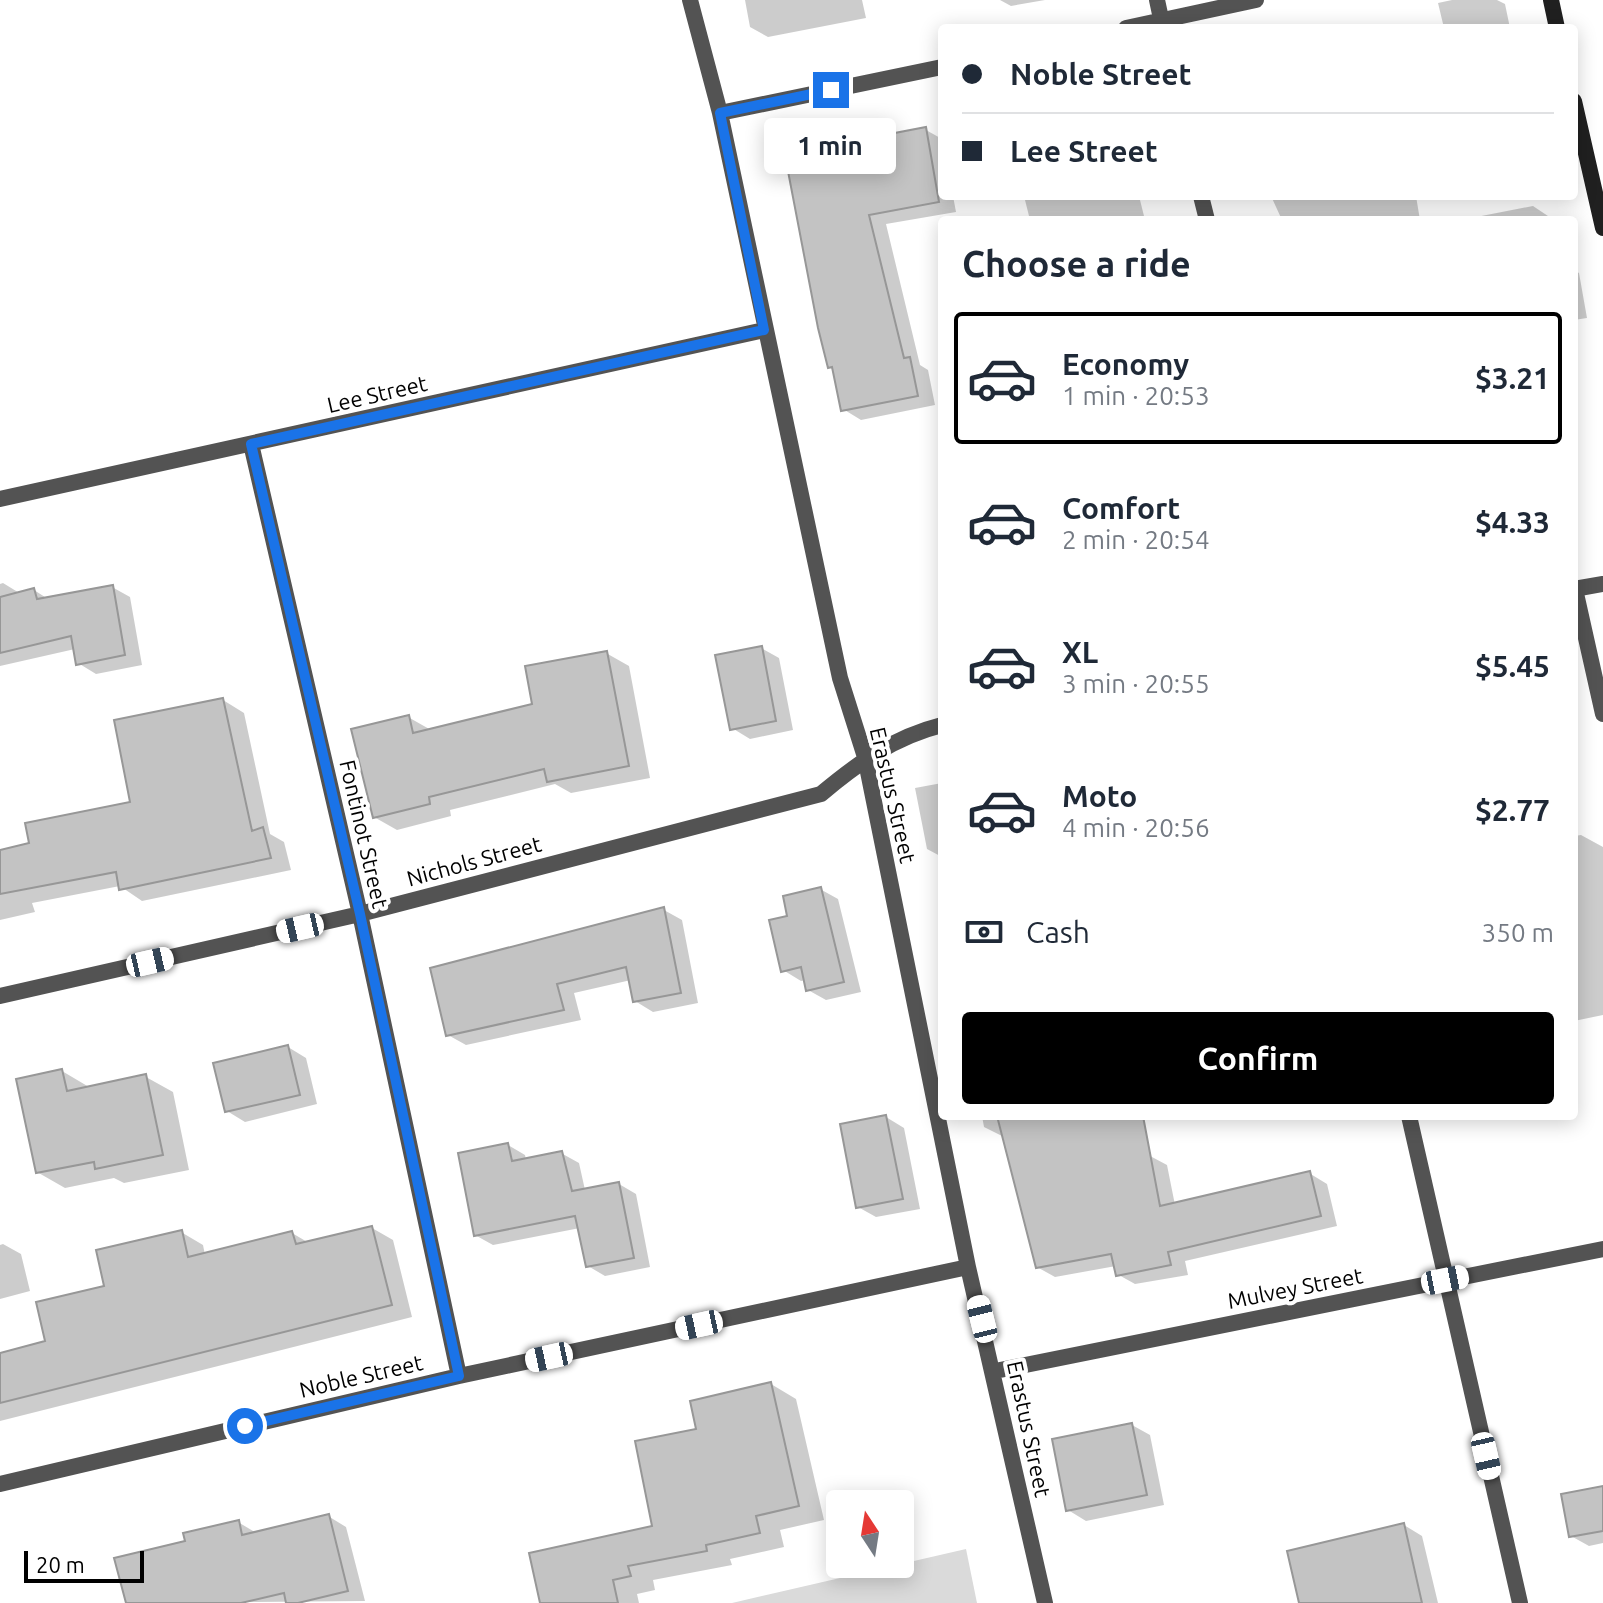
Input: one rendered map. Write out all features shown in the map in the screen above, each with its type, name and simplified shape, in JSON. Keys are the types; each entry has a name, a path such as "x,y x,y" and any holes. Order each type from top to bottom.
{"main road":[{"path":"1551,0 1556,24"},
{"path":"1578,119 1603,228"}],"street":[{"name":"Erastus Street","path":"690,0 720,113 840,678 865,757 938,1118"},
{"path":"1157,0 1162,24 1256,0"},
{"path":"720,113 938,68"},
{"name":"Lee Street","path":"0,499 764,330"},
{"name":"Fontinot Street","path":"251,444 360,914 459,1376"},
{"path":"1578,588 1603,584"},
{"path":"1578,606 1603,714"},
{"name":"Nichols Street","path":"0,996 360,914 821,794 865,757 938,727"},
{"name":"Erastus Street","path":"938,1120 968,1267 995,1371 1045,1603"},
{"path":"1410,1120 1520,1603"},
{"name":"Mulvey Street","path":"995,1371 1603,1249"},
{"name":"Noble Street","path":"0,1484 459,1376 968,1267"}],"shaded area":[{"path":"966,1549 977,1603 732,1603 840,1578 914,1578 914,1561"}],"building":[{"path":"926,127 939,202 869,215 904,358 910,357 918,396 841,411 832,367 828,368 818,328 783,145 851,132 853,141"},
{"path":"113,585 125,655 76,665 71,636 0,653 0,597 34,588 37,599"},
{"path":"762,646 776,721 730,730 715,655"},
{"path":"607,651 629,766 547,782 544,769 429,797 430,804 373,818 351,729 409,715 413,733 532,704 525,666"},
{"path":"223,698 252,831 263,827 271,858 119,890 116,872 0,894 0,850 29,843 25,823 130,802 114,720"},
{"path":"821,887 844,982 806,991 801,967 781,972 769,920 787,916 783,896"},
{"path":"664,907 681,993 633,1002 626,967 557,984 564,1010 446,1036 430,968"},
{"path":"288,1045 300,1095 225,1112 213,1063"},
{"path":"62,1069 67,1091 146,1074 163,1155 95,1169 94,1162 36,1173 16,1079"},
{"path":"886,1115 903,1199 856,1208 840,1124"},
{"path":"998,1120 1144,1120 1160,1206 1310,1171 1321,1216 1168,1252 1171,1265 1116,1276 1111,1254 1036,1268"},
{"path":"508,1143 512,1161 562,1151 572,1191 619,1182 634,1258 586,1267 575,1216 474,1236 458,1153"},
{"path":"372,1226 392,1305 0,1403 0,1353 45,1341 36,1302 104,1286 96,1250 182,1230 188,1257 292,1231 296,1244"},
{"path":"771,1382 799,1506 756,1516 760,1533 706,1545 707,1551 628,1566 631,1576 613,1580 618,1603 540,1603 529,1553 652,1526 635,1441 696,1429 690,1401"},
{"path":"1132,1423 1147,1495 1066,1511 1052,1439"},
{"path":"1603,1486 1603,1531 1569,1537 1561,1494"},
{"path":"329,1514 348,1591 298,1603 286,1603 284,1593 241,1603 126,1603 114,1558 185,1541 183,1533 239,1520 242,1535"},
{"path":"1404,1523 1422,1603 1299,1603 1287,1551"}],"route":[{"path":"245,1426 459,1376 360,914 251,444 764,330 720,113 831,90"}]}
